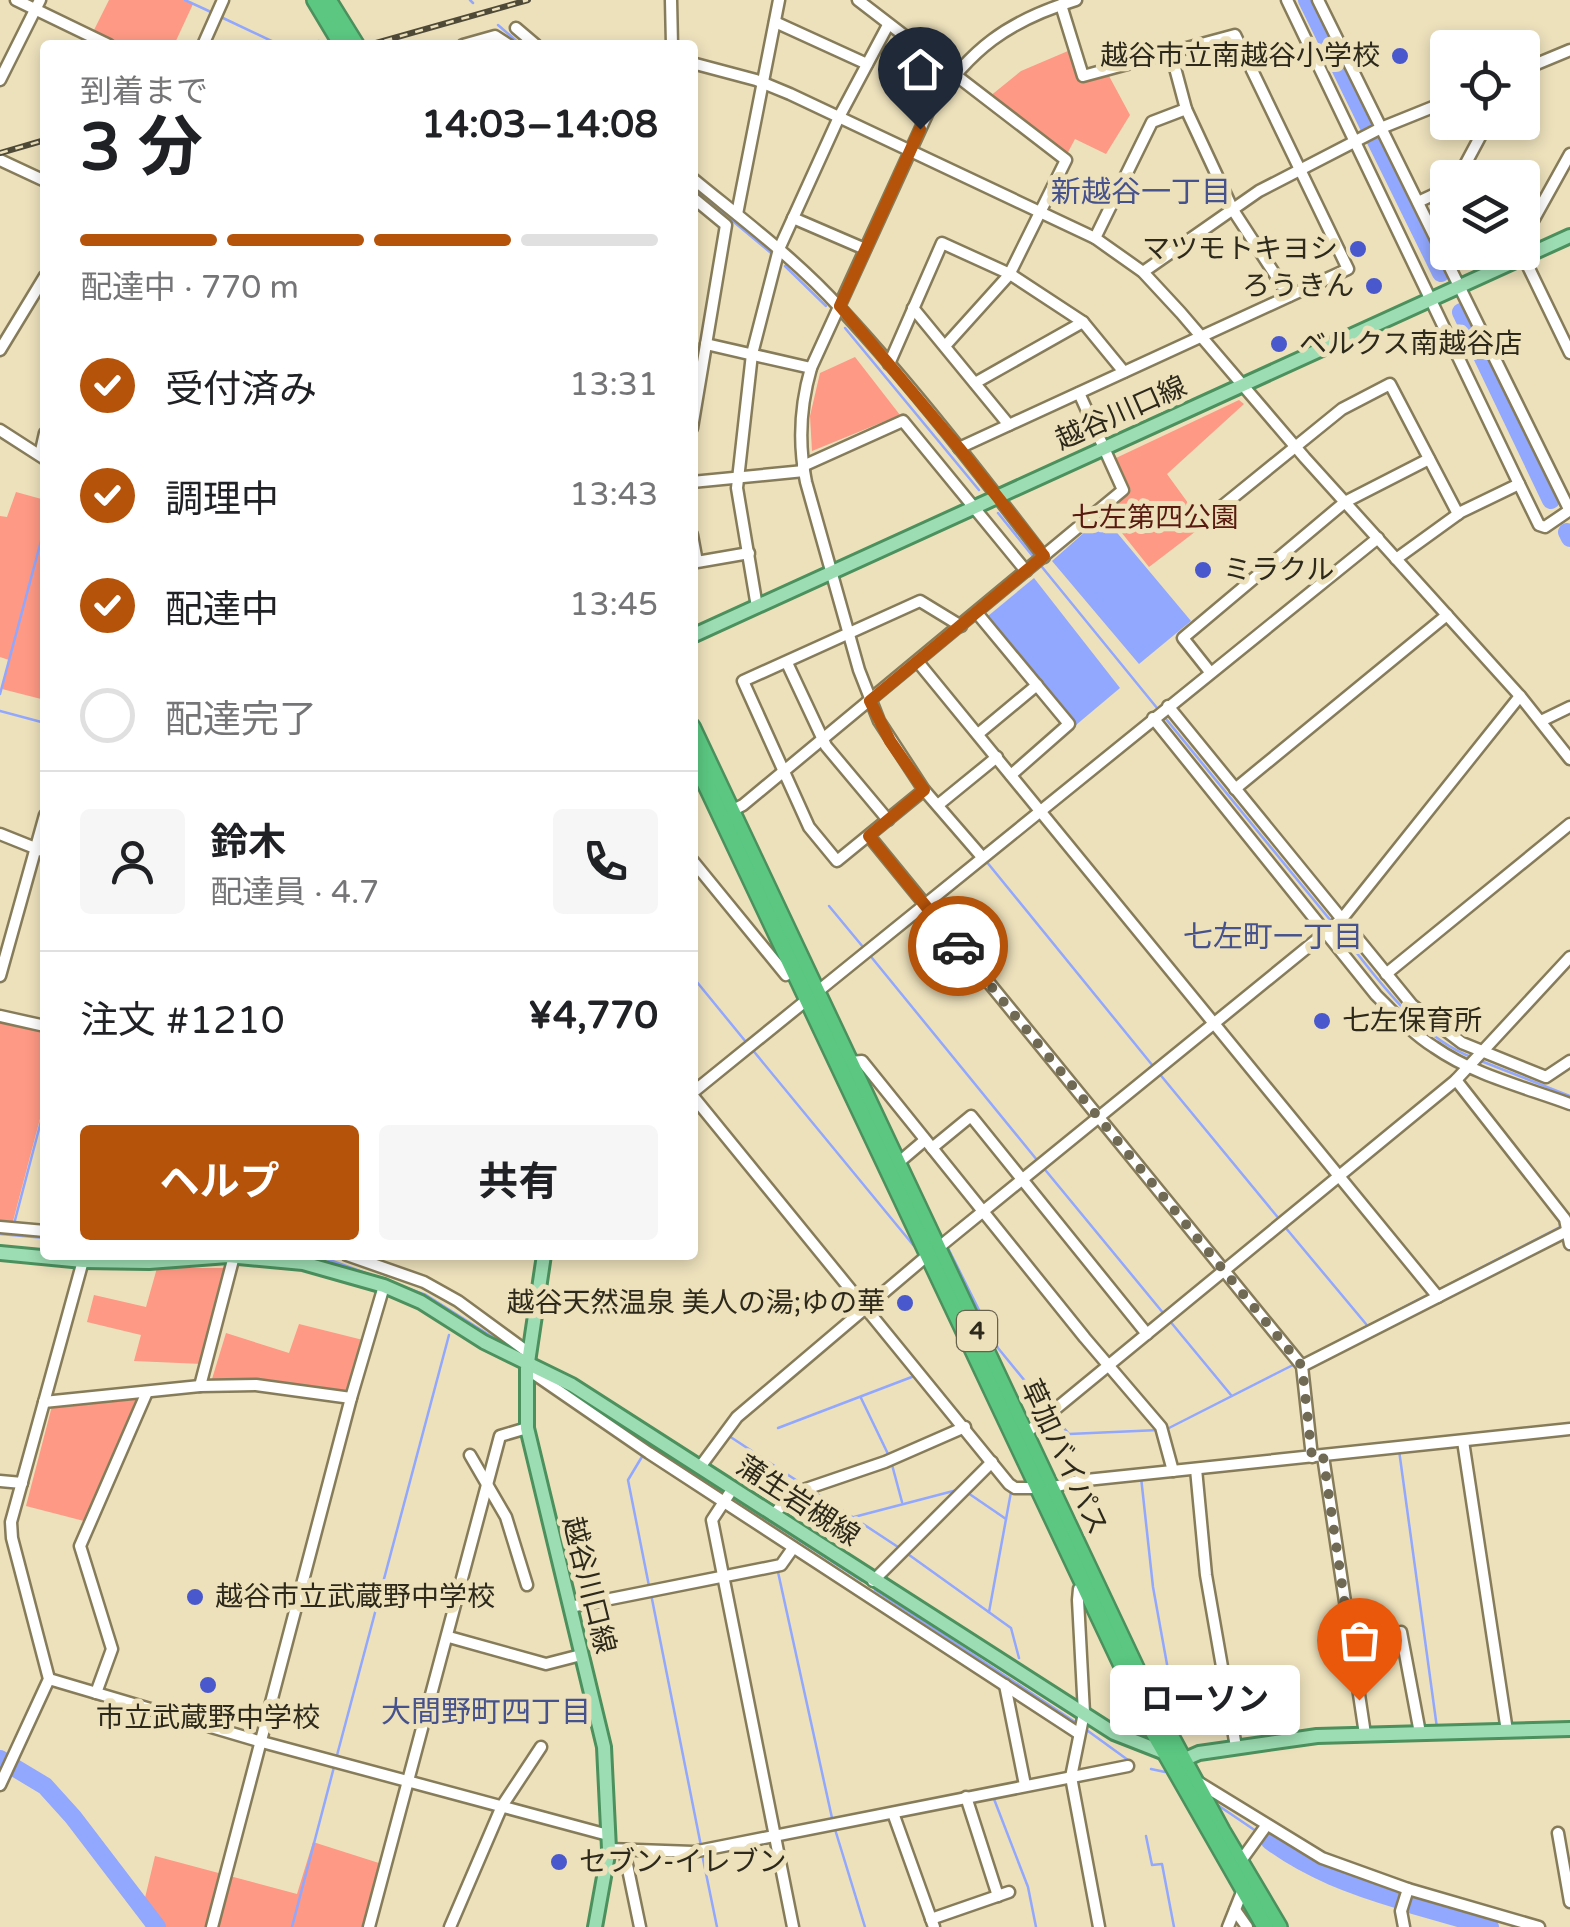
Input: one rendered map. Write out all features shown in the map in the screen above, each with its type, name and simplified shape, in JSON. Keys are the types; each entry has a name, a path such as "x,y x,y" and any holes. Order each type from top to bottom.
{"highway":[{"path":"315,0 339,40"},
{"path":"328,0 353,40"},
{"name":"草加バイパス","path":"698,740 1044,1488 1193,1780 1278,1927"},
{"name":"草加バイパス","path":"698,767 794,970 813,995 870,1101 933,1252 1026,1434 1084,1586 1164,1751 1264,1927"}],"main road":[{"name":"越谷川口線","path":"1540,249 1570,236"},
{"name":"越谷川口線","path":"698,633 1493,270"},
{"name":"蒲生岩槻線","path":"0,1253 40,1255"},
{"name":"蒲生岩槻線","path":"116,1260 177,1260"},
{"name":"蒲生岩槻線","path":"288,1260 384,1286 572,1385 773,1515 869,1586 1114,1732 1183,1760"},
{"name":"越谷川口線","path":"543,1260 528,1362 526,1428 604,1747 608,1842 595,1927"},
{"path":"1183,1760 1199,1753 1317,1736 1570,1729"}],"street":[{"path":"16,0 38,5 100,40"},
{"path":"205,40 223,0"},
{"path":"671,0 672,40"},
{"path":"737,214 779,0"},
{"path":"858,0 1066,160 1010,274 944,346"},
{"path":"982,857 924,790 890,741 870,701 803,468 802,406 811,368 930,108 953,74 982,45 1017,22 1076,0"},
{"path":"1287,0 1539,525 1545,527 1570,511 1318,0"},
{"path":"959,448 1348,269 1235,35 1083,76 1061,4"},
{"path":"0,80 38,5"},
{"path":"775,22 867,64"},
{"path":"757,606 737,478 752,354 779,249 839,117 888,25"},
{"path":"516,28 530,40"},
{"path":"1540,62 1570,50"},
{"path":"1172,53 1186,109 1233,210 1289,296"},
{"path":"698,66 764,83 839,117 1095,238 1143,272 1520,696 1570,759"},
{"path":"1143,272 1259,191 1382,128 1430,108"},
{"path":"1095,238 1152,122 1186,109"},
{"path":"1540,208 1570,154"},
{"path":"0,160 40,180"},
{"path":"698,183 779,249 840,306 1044,556"},
{"path":"1418,202 1430,196"},
{"path":"698,202 726,225 698,371"},
{"path":"793,218 865,249"},
{"path":"889,364 942,243 1010,274 1084,322 1124,372"},
{"path":"1531,270 1569,347"},
{"path":"0,350 40,284"},
{"path":"913,308 1010,425"},
{"path":"975,383 1084,322"},
{"path":"706,344 811,368"},
{"path":"1215,512 1342,409 1390,384 1458,514"},
{"path":"731,810 784,772 1123,490 1079,393"},
{"path":"698,481 803,468 903,421 1026,571"},
{"path":"0,430 40,456"},
{"path":"1210,672 1183,638 1345,502 1428,459"},
{"path":"1396,559 1458,514 1519,484"},
{"path":"698,1089 1378,538"},
{"path":"698,562 749,553"},
{"path":"924,790 837,862 809,827 743,682 920,601 961,626"},
{"path":"977,612 1069,724 1012,774"},
{"path":"1235,789 1447,614"},
{"path":"786,662 822,740 888,820"},
{"path":"918,662 1438,1297"},
{"path":"978,734 1037,686"},
{"path":"700,1467 737,1417 1341,920 1520,696"},
{"path":"1168,706 1341,920 1427,1019 1482,1053 1546,1078 1570,1061"},
{"path":"1541,722 1570,708"},
{"path":"1153,718 1376,994 1408,1026 1433,1047 1468,1067 1570,1104"},
{"path":"938,805 997,757"},
{"path":"1386,974 1570,824"},
{"path":"0,834 40,850 0,976"},
{"path":"869,836 1302,1366 1364,1734"},
{"path":"698,867 786,975 794,970"},
{"path":"1026,1434 1456,1080 1570,957"},
{"path":"0,1016 40,1025"},
{"path":"851,1062 862,1061 1161,1427 1173,1471"},
{"path":"1456,1080 1568,1222 1570,1244"},
{"path":"870,1101 887,1092"},
{"path":"698,1101 1015,1488 1044,1488 1078,1481 1570,1430"},
{"path":"898,1162 971,1116 1147,1334"},
{"path":"1302,1366 1438,1297 1568,1222"},
{"path":"0,1227 40,1231"},
{"path":"0,1785 49,1679 11,1522 83,1260"},
{"path":"200,1386 233,1260"},
{"path":"362,1260 424,1282 458,1302 528,1362 724,1502 793,1548 869,1586 1005,1686 1078,1733"},
{"path":"386,1268 388,1260"},
{"path":"212,1927 384,1286"},
{"path":"44,1402 200,1386 256,1385 351,1398"},
{"path":"96,1693 112,1650 80,1546 147,1392"},
{"path":"773,1515 794,1493 884,1462 965,1427"},
{"path":"371,1926 500,1436 526,1428"},
{"path":"1463,1441 1506,1732"},
{"path":"470,1455 506,1517 527,1586"},
{"path":"869,1586 992,1462"},
{"path":"1196,1469 1206,1575 1236,1747"},
{"path":"0,1481 22,1483"},
{"path":"733,1488 712,1520 793,1927"},
{"path":"570,1607 782,1565 793,1548"},
{"path":"1084,1586 1079,1589 1078,1600 1084,1713 1071,1777 1099,1927"},
{"path":"1402,1632 1420,1733"},
{"path":"449,1637 546,1664 581,1655"},
{"path":"49,1679 410,1784 502,1806 624,1850 693,1852 1128,1766"},
{"path":"1005,1686 1025,1785"},
{"path":"450,1927 502,1806 541,1746"},
{"path":"1193,1780 1322,1858 1408,1889 1539,1927"},
{"path":"893,1813 932,1923 1003,1894 966,1797"},
{"path":"1240,1862 1266,1826"},
{"path":"1558,1833 1570,1902"},
{"path":"624,1850 640,1927"},
{"path":"1404,1927 1401,1911 1408,1889"},
{"path":"1228,1927 1242,1892"},
{"path":"1235,1910 1247,1927"}],"green space":[{"path":"109,0 184,0 193,4 176,40 108,40 93,32"},
{"path":"1068,51 1078,81 1109,76 1130,115 1106,154 1075,139 1066,156 989,97 1021,71"},
{"path":"855,357 900,415 812,451 810,416 820,373"},
{"name":"七左第四公園","path":"1239,400 1244,404 1167,474 1204,525 1149,567 1106,513 1131,490 1116,458"},
{"path":"16,492 40,499 40,699 2,689 9,660 0,657 0,516 7,517"},
{"path":"0,1021 40,1032 40,1119 12,1225 0,1224"},
{"path":"157,1268 226,1268 202,1364 134,1361 141,1335 87,1322 94,1295 146,1307"},
{"path":"299,1324 363,1340 348,1395 219,1384 212,1379 226,1333 289,1353"},
{"path":"137,1397 84,1521 26,1506 52,1406"},
{"path":"313,1842 382,1864 364,1927 164,1927 144,1902 155,1856 297,1894"}],"water":[{"path":"1103,516 1191,621 1139,664 1052,561"},
{"path":"1034,578 1120,688 1076,725 988,616"}],"waterway":[{"path":"185,0 211,12"},
{"path":"470,0 473,3"},
{"path":"1307,0 1370,129"},
{"path":"223,18 269,40"},
{"path":"498,25 515,40"},
{"path":"1375,139 1441,273"},
{"path":"698,192 771,253"},
{"path":"785,266 826,306"},
{"path":"1461,312 1551,500"},
{"path":"845,328 979,490"},
{"path":"998,513 1035,559"},
{"path":"1567,532 1570,538"},
{"path":"0,694 40,545"},
{"path":"1042,567 1157,708"},
{"path":"0,711 40,722"},
{"path":"1166,719 1331,921"},
{"path":"986,861 1153,1066"},
{"path":"829,906 863,947"},
{"path":"1338,929 1414,1019 1450,1047 1471,1057"},
{"path":"868,953 1037,1160"},
{"path":"698,983 746,1042"},
{"path":"751,1048 914,1246"},
{"path":"1481,1061 1570,1096"},
{"path":"1158,1072 1280,1220"},
{"path":"14,1224 40,1125"},
{"path":"1042,1166 1164,1314"},
{"path":"1438,1290 1564,1225"},
{"path":"1285,1227 1366,1324"},
{"path":"0,1234 40,1238"},
{"path":"947,1246 998,1348 1047,1408"},
{"path":"330,1260 426,1295 502,1343"},
{"path":"1300,1361 1431,1293"},
{"path":"1169,1320 1231,1395"},
{"path":"336,1759 449,1335"},
{"path":"1167,1429 1293,1365"},
{"path":"778,1428 917,1375"},
{"path":"861,1398 888,1454"},
{"path":"1052,1414 1069,1434 1159,1430"},
{"path":"729,1436 802,1484"},
{"path":"659,1450 722,1490"},
{"path":"1399,1450 1437,1728"},
{"path":"643,1455 628,1480 649,1586"},
{"path":"891,1461 902,1502"},
{"path":"1141,1477 1153,1587 1176,1714"},
{"path":"854,1517 961,1489"},
{"path":"813,1491 898,1547"},
{"path":"989,1612 1011,1492"},
{"path":"968,1493 1006,1519"},
{"path":"737,1500 862,1581"},
{"path":"905,1552 1011,1628 1019,1658"},
{"path":"778,1572 832,1818"},
{"path":"875,1590 1075,1722"},
{"path":"651,1594 701,1846"},
{"path":"1088,1731 1128,1760"},
{"path":"0,1759 45,1786 157,1927"},
{"path":"292,1927 334,1767"},
{"path":"1151,1769 1165,1772"},
{"path":"994,1799 1028,1887 1036,1927"},
{"path":"1219,1806 1256,1831"},
{"path":"834,1826 865,1927"},
{"path":"1146,1836 1152,1865 1162,1864 1174,1927"},
{"path":"1270,1841 1332,1876 1400,1900"},
{"path":"702,1854 717,1927"},
{"path":"1410,1904 1490,1927"}],"railway":[{"path":"387,40 528,0"},
{"path":"0,153 40,141"}],"way so far":[{"path":"958,946 1302,1366 1312,1457 1323,1456 1359,1700"}],"place":[{"name":"越谷市立南越谷小学校","path":"1400,56"},
{"name":"マツモトキヨシ","path":"1358,249"},
{"name":"ろうきん","path":"1374,286"},
{"name":"ベルクス南越谷店","path":"1279,344"},
{"name":"ミラクル","path":"1203,570"},
{"name":"七左保育所","path":"1322,1021"},
{"name":"越谷天然温泉 美人の湯;ゆの華","path":"905,1303"},
{"name":"越谷市立武蔵野中学校","path":"195,1597"},
{"name":"市立武蔵野中学校","path":"208,1685"},
{"name":"ローソン","path":"1359,1700"},
{"name":"セブン-イレブン","path":"559,1862"}],"district":[{"name":"新越谷一丁目","path":"1141,192"},
{"name":"七左町一丁目","path":"1273,937"},
{"name":"大間野町四丁目","path":"486,1712"}],"route":[{"path":"920,129 840,306 1044,556 870,701 890,741 924,790 869,836 958,946"}]}
